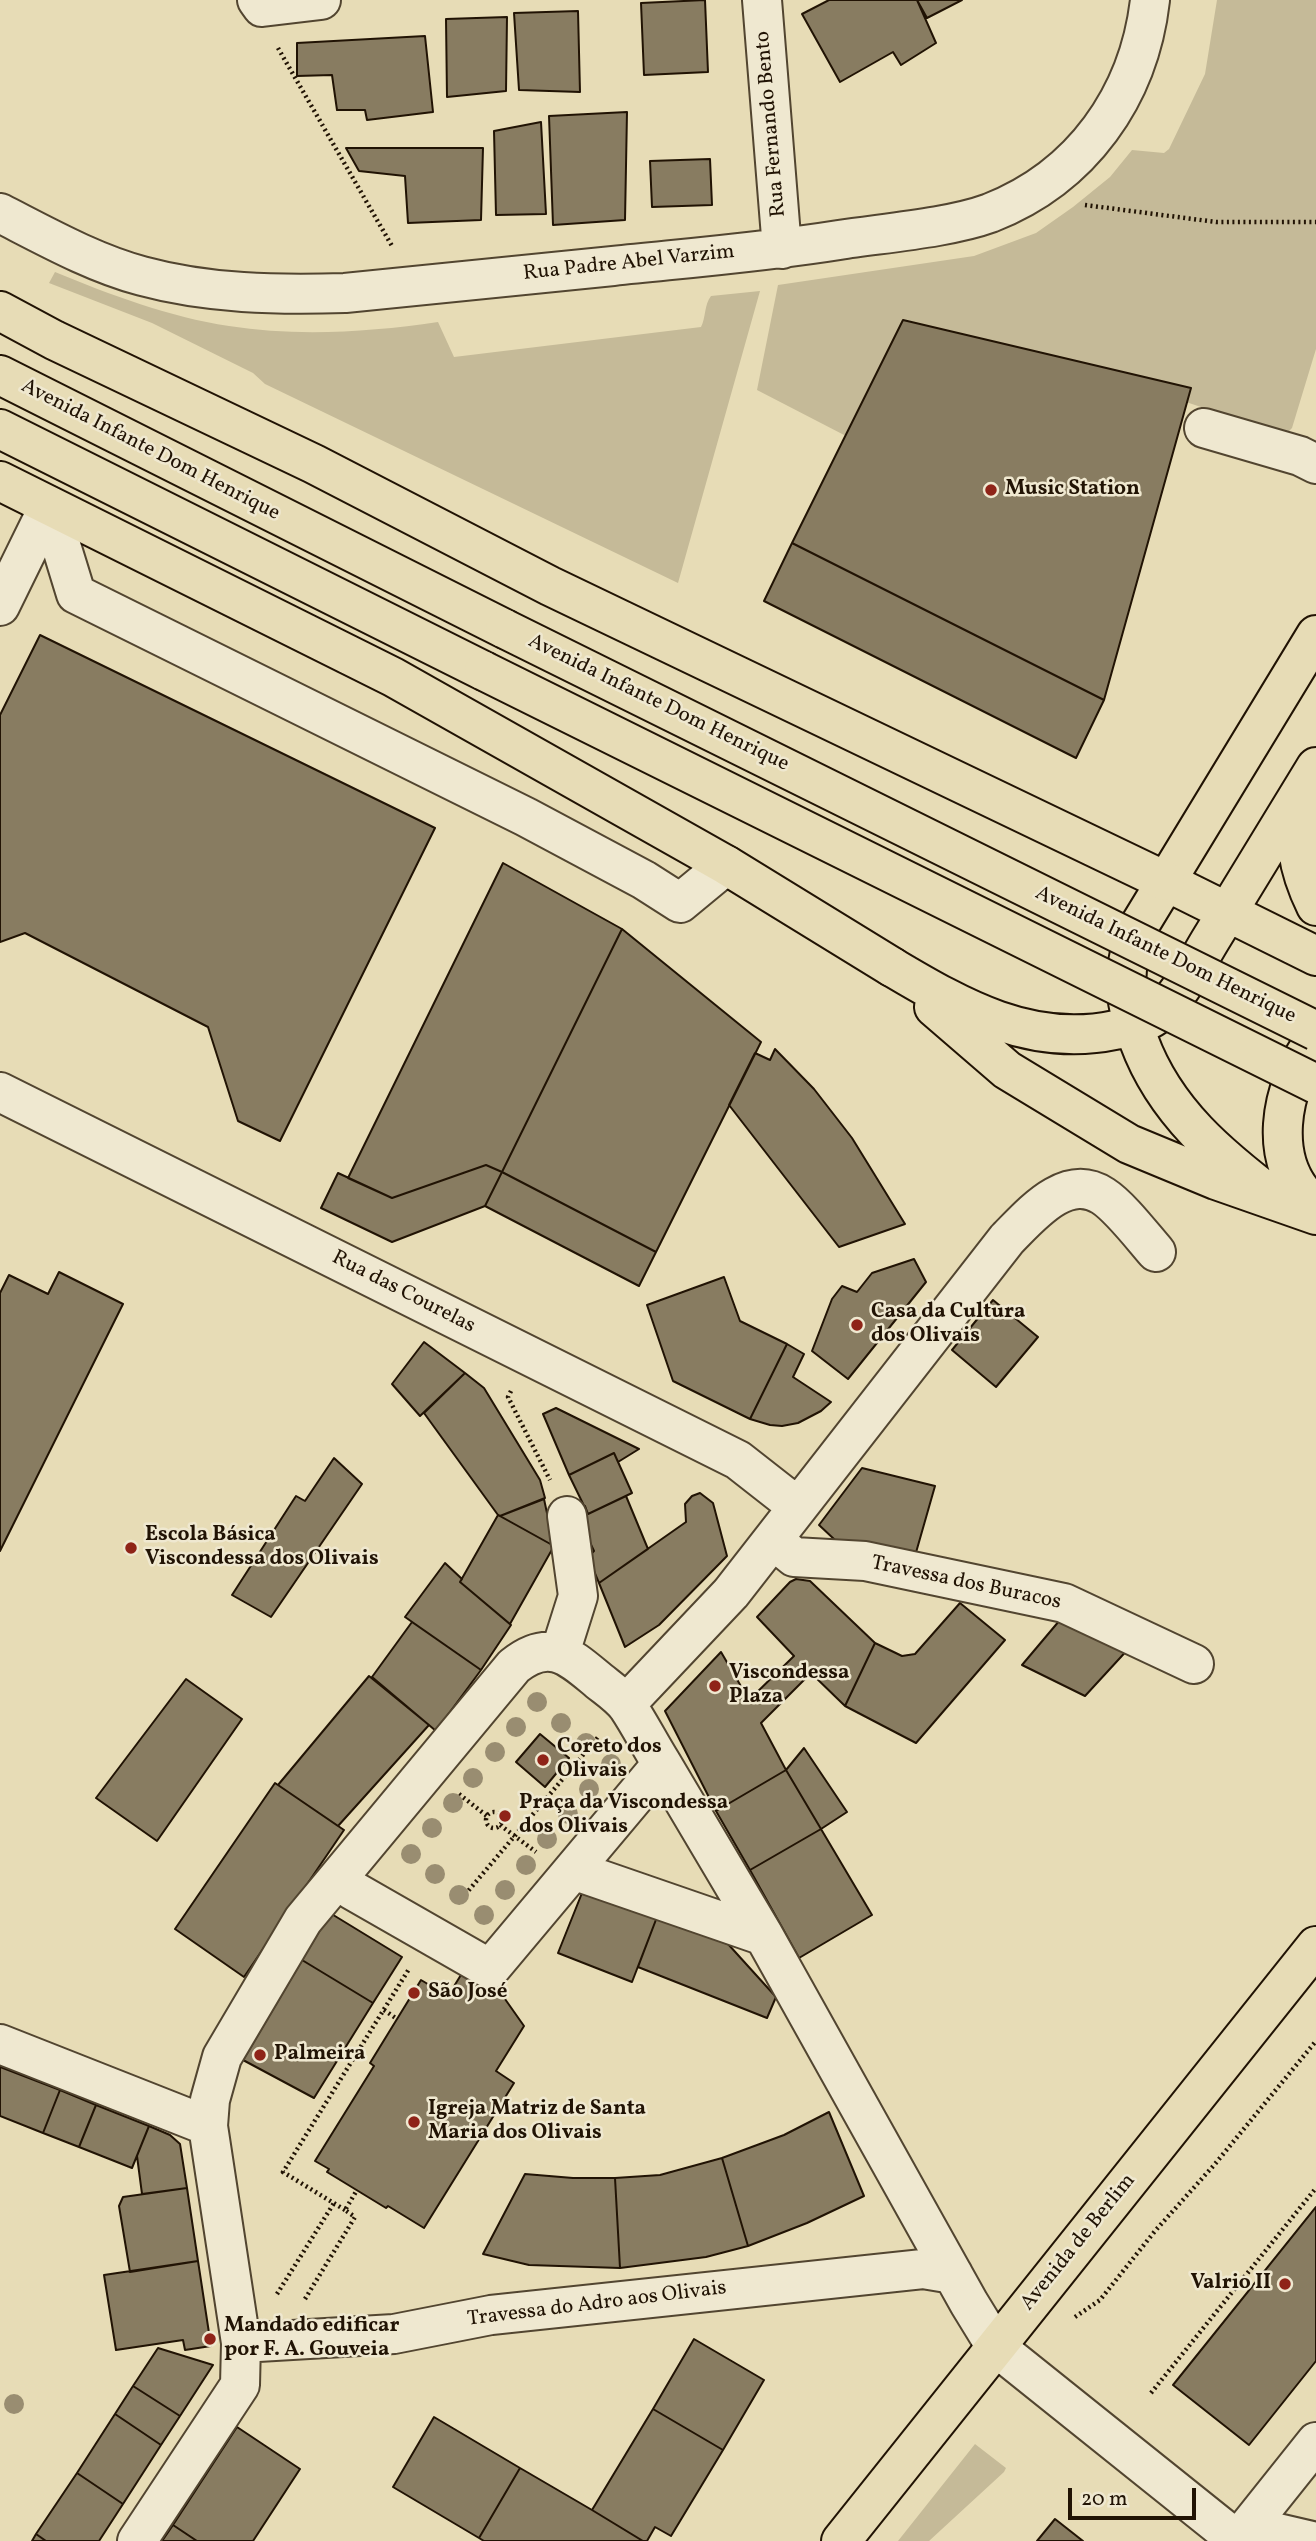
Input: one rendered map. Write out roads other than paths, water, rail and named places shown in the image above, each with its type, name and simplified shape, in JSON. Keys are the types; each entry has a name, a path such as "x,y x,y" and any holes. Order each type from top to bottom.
{"main road":[{"path":"0,311 54,340 314,464 550,586 1165,881 1316,957"},
{"name":"Avenida Infante Dom Henrique","path":"0,375 1316,1031"},
{"path":"0,429 1316,1084"},
{"path":"0,481 393,677 726,865 952,1003 986,1018 1029,1030 1064,1034 1100,1033 1133,1026 1156,1016 1175,995 1316,768"},
{"path":"1278,1201 1226,1161 1192,1129 1162,1089 1146,1061 1133,1026 1125,999 1126,968 1139,926 1316,635"},
{"path":"1316,768 1301,806 1298,855 1303,879 1316,906"},
{"path":"892,967 947,1020 1007,1070 1103,1130 1216,1181 1316,1215"},
{"path":"1316,1038 1296,1074 1284,1116 1282,1136 1290,1177 1302,1195 1316,1206"},
{"name":"Avenida de Berlim","path":"841,2541 1316,1946"}],"street":[{"path":"259,3 321,0"},
{"name":"Rua Fernando Bento","path":"762,0 782,249"},
{"name":"Rua Padre Abel Varzim","path":"0,213 92,258 140,276 189,286 295,295 345,293 782,249 948,223 989,213 1021,197 1053,176 1085,148 1110,117 1129,84 1142,49 1150,0"},
{"path":"1204,428 1300,456 1316,464"},
{"path":"0,606 49,506"},
{"path":"49,506 76,594 526,817 680,903 726,865"},
{"name":"Rua das Courelas","path":"0,1092 738,1460 798,1507"},
{"path":"626,1704 731,1593 1007,1240 1037,1209 1055,1196 1077,1188 1091,1190 1104,1197 1156,1252"},
{"path":"559,1653 578,1596 567,1516"},
{"name":"Travessa dos Buracos","path":"773,1540 794,1556 865,1562 1064,1603 1194,1664"},
{"path":"137,2541 240,2385 252,2342 208,2126 216,2074 230,2041 303,1920 514,1666 527,1656 543,1651 559,1653 574,1660 626,1704 764,1936 996,2347 1237,2541"},
{"path":"338,1878 352,1890 490,1969 662,1764"},
{"path":"573,1870 764,1936"},
{"path":"0,2044 208,2126"},
{"name":"Travessa do Adro aos Olivais","path":"252,2342 394,2334 491,2315 923,2269 953,2274"},
{"path":"1237,2541 1316,2442"},
{"path":"1237,2541 1269,2531 1312,2541"}],"place":[{"name":"Music Station","path":"991,490"},
{"name":"Casa da Cultura dos Olivais","path":"857,1325"},
{"name":"Escola Básica Viscondessa dos Olivais","path":"131,1548"},
{"name":"Viscondessa Plaza","path":"715,1686"},
{"name":"Coreto dos Olivais","path":"543,1760"},
{"name":"Praça da Viscondessa dos Olivais","path":"505,1816"},
{"name":"São José","path":"414,1993"},
{"name":"Palmeira","path":"260,2055"},
{"name":"Igreja Matriz de Santa Maria dos Olivais","path":"414,2122"},
{"name":"Valrio II","path":"1285,2284"},
{"name":"Mandado edificar por F. A. Gouveia","path":"210,2339"}]}
